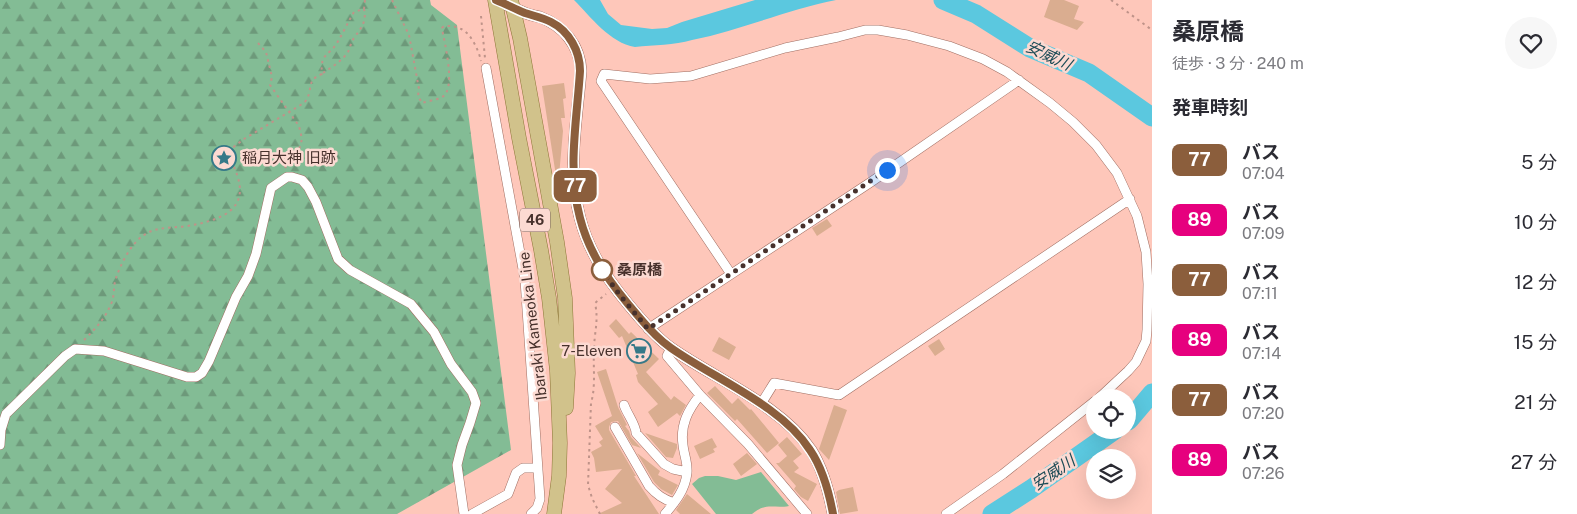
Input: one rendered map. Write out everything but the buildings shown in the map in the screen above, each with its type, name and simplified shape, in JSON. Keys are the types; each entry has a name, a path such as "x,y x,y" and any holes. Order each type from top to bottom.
{"main road":[{"name":"Ibaraki Kameoka Line","path":"495,0 549,298 560,443 559,476 554,514"},
{"name":"Ibaraki Kameoka Line","path":"512,4 526,67 565,298 568,373 566,406 560,443"}],"street":[{"path":"495,0 512,4 552,23 565,33 574,46 580,66 574,159 576,195 579,216 589,246 597,262 619,294 648,329 671,348 761,404 792,428 810,449 819,466 833,514"},
{"path":"732,274 601,81 604,74 650,78 691,76 784,48 838,38 865,30 878,30 924,39 967,52 1019,80 1073,122 1096,145 1118,174 1130,199 1137,216 1146,252 1148,284 1146,341 1136,362 1109,389"},
{"path":"486,68 525,280 540,499 537,508 531,514"},
{"path":"648,329 863,187 1019,80"},
{"path":"0,444 2,422 6,414 65,356 75,349 104,351 187,377 196,377 202,373 236,297 248,276 256,254 271,188 287,177 292,177 302,180 308,187 316,202 338,259 350,270 411,304 434,332 451,364 472,392 476,403 457,464 464,514"},
{"path":"761,404 774,383 839,395 1130,199"},
{"path":"671,348 667,356 748,444 807,514"},
{"path":"665,514 681,494 687,472 682,438 685,420 688,409 700,394"},
{"path":"624,405 627,415 636,429 636,433 664,464 673,469 687,472"},
{"path":"946,514 1003,474 1086,408"},
{"path":"615,427 649,486 662,499 674,503"},
{"path":"472,514 508,494 516,473 524,468 538,468"}],"path":[{"path":"223,154 289,110 304,103 308,98 312,80 315,76 322,74 337,64 348,52 352,40 362,28 365,19 365,0"},
{"path":"392,0 409,35 419,89 418,96 422,103 442,97 446,93 449,84 442,28 444,26 462,29 470,37 476,48 483,69 486,68 481,16"},
{"path":"1111,0 1152,30"},
{"path":"322,74 321,63 326,54 336,45 343,29 354,12 364,9"},
{"path":"258,43 266,52 272,77 270,85 299,126 302,139 297,157 285,166 287,177"},
{"path":"75,349 103,322 112,302 116,278 130,250 138,240 149,232 163,227 185,227 207,222 231,211 238,201 240,191 239,181 226,152"},
{"path":"600,514 588,485 594,392 594,349 598,317 595,302 606,294"}],"green space":[{"path":"0,0 430,0 431,5 457,25 511,450 397,514 0,514"},
{"path":"761,472 789,506 766,507 752,514 716,514 692,484 705,476 718,476 736,480"}],"water":[{"path":"574,0 600,0 608,14 621,25 652,29 667,28 755,0 836,0 799,9 710,36 678,43 635,47 626,45 609,35"}],"waterway":[{"name":"安威川","path":"943,0 976,14 1030,48 1089,73 1152,117"},
{"name":"安威川","path":"1136,412 1152,393"},
{"name":"安威川","path":"992,514 1102,439"}],"bus line":[{"name":"77","path":"496,0 552,23 565,33 577,51 580,60 580,71 574,143 576,195 579,216 589,246 607,278 648,329 664,343 761,404 784,420 799,435 810,449 819,466 833,514"}],"place":[{"name":"稲月大神 旧跡","path":"224,158"},
{"name":"桑原橋","path":"602,270"},
{"name":"7-Eleven","path":"639,351"}],"route":[{"path":"602,270 648,329 887,170"}]}
